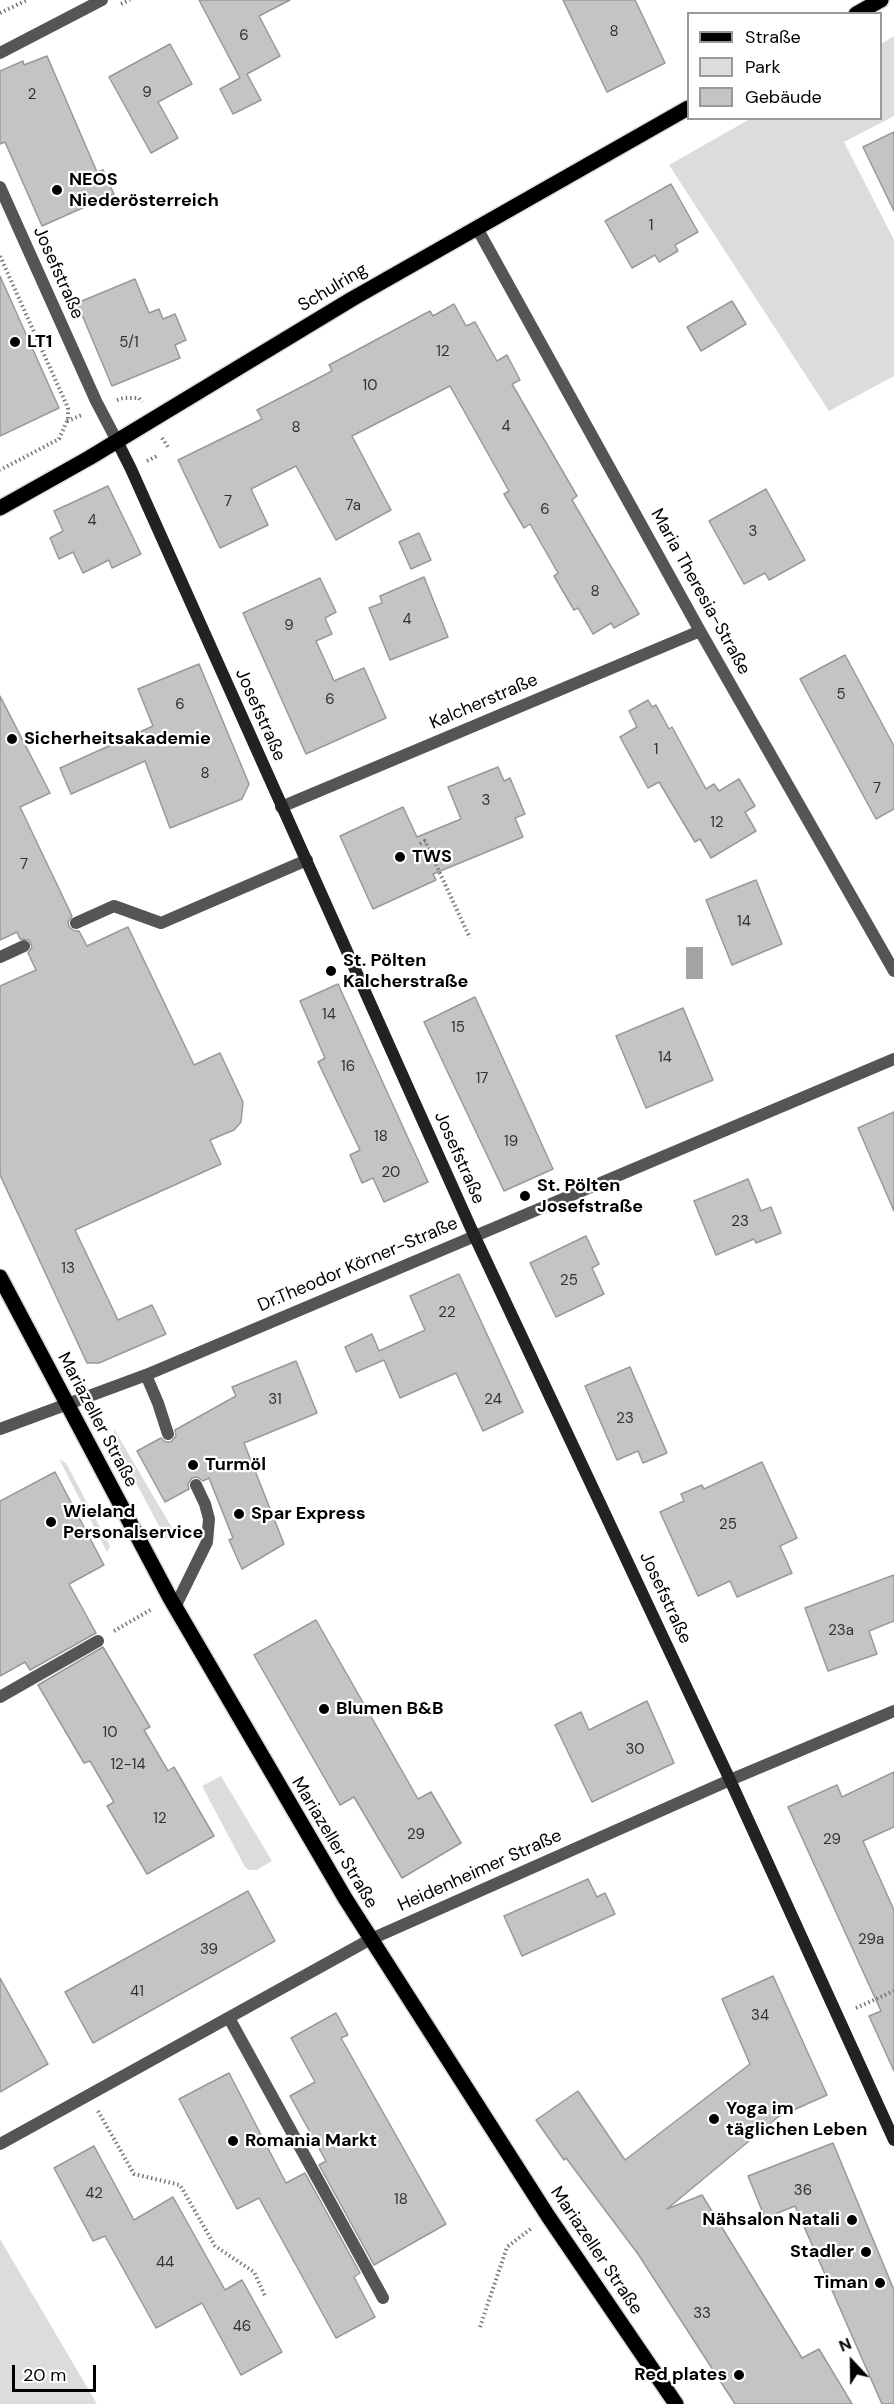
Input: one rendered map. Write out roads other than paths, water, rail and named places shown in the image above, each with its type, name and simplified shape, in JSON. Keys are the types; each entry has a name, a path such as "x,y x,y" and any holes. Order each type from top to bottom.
{"main road":[{"path":"860,12 881,0"},
{"name":"Schulring","path":"0,508 117,441 352,298 687,109"},
{"name":"Mariazeller Straße","path":"0,1277 173,1602 369,1940 548,2216 676,2404"}],"street":[{"path":"0,53 102,0"},
{"name":"Josefstraße","path":"0,187 96,401 131,469 474,1235 730,1780 894,2140"},
{"name":"Maria Theresia-Straße","path":"477,228 700,631 894,971"},
{"name":"Kalcherstraße","path":"281,807 700,631"},
{"path":"76,923 114,906 161,923 307,860"},
{"path":"0,957 24,946"},
{"name":"Dr.Theodor Körner-Straße","path":"0,1429 146,1375 894,1059"},
{"path":"146,1375 168,1434"},
{"path":"173,1602 207,1542 208,1519 205,1504 196,1485"},
{"path":"0,1697 98,1641"},
{"name":"Heidenheimer Straße","path":"0,2144 369,1940 730,1780 894,1711"},
{"path":"229,2018 383,2298"}],"place":[{"name":"NEOS Niederösterreich","path":"57,190"},
{"name":"LT1","path":"15,342"},
{"name":"Sicherheitsakademie","path":"12,739"},
{"name":"TWS","path":"400,857"},
{"name":"St. Pölten Kalcherstraße","path":"331,971"},
{"name":"St. Pölten Josefstraße","path":"525,1196"},
{"name":"Turmöl","path":"193,1465"},
{"name":"Spar Express","path":"239,1514"},
{"name":"Wieland Personalservice","path":"51,1522"},
{"name":"Blumen B&B","path":"324,1709"},
{"name":"Yoga im täglichen Leben","path":"714,2119"},
{"name":"Romania Markt","path":"233,2141"},
{"name":"Nähsalon Natali","path":"852,2220"},
{"name":"Stadler","path":"866,2252"},
{"name":"Timan","path":"880,2283"},
{"name":"Red plates","path":"739,2375"}]}
